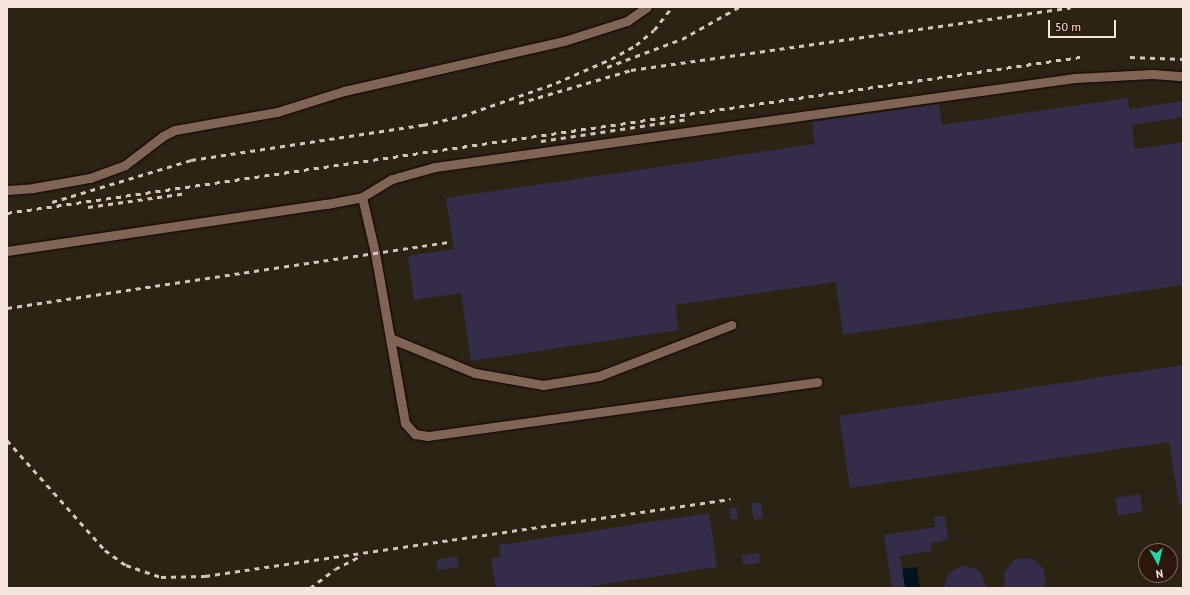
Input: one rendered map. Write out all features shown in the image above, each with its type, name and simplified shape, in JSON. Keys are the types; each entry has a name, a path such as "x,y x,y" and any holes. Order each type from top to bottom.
{"street":[{"path":"7,190 33,188 90,178 125,166 163,136 175,130 277,112 344,91 564,42 619,24 647,7"},
{"path":"7,251 362,197 392,179 435,167 1075,78 1152,74 1183,76"},
{"path":"362,197 375,253 405,423 410,432 421,436 817,382"},
{"path":"390,338 475,373 543,384 599,376 731,325"}],"shaded area":[{"path":"7,7 1183,7 1183,588 7,588"}],"water":[{"path":"917,567 920,588 905,588 902,569"}],"building":[{"path":"1128,98 1129,109 1183,101 1183,117 1132,125 1135,149 1183,142 1183,285 843,335 836,282 675,305 679,330 471,361 461,293 414,300 408,256 454,249 446,198 815,144 812,122 939,104 942,125"},
{"path":"1183,365 1183,504 1179,505 1169,442 850,488 839,416"},
{"path":"1140,494 1143,512 1118,516 1115,498"},
{"path":"761,502 763,518 754,520 751,503"},
{"path":"736,507 738,519 731,520 729,508"},
{"path":"709,513 717,567 580,588 496,588 491,558 501,557 499,545"},
{"path":"945,516 948,540 931,543 932,551 900,556 905,588 892,588 884,535 935,527 934,517"},
{"path":"759,553 760,563 743,565 742,555"},
{"path":"457,556 459,567 438,570 436,560"},
{"path":"1020,558 1033,559 1043,568 1046,581 1044,588 1005,588 1004,573 1013,561"},
{"path":"961,566 967,566 980,571 987,588 944,588 948,574"}],"railway":[{"path":"52,202 191,160 423,125 462,116 556,83 611,59 636,45 654,30 672,7"},
{"path":"607,67 682,39 739,7"},
{"path":"519,103 631,70 1071,7"},
{"path":"7,213 1080,57"},
{"path":"1130,57 1183,59"},
{"path":"541,141 688,119"},
{"path":"88,207 187,193"},
{"path":"7,308 451,242"},
{"path":"7,440 105,550 126,565 161,577 205,576 730,499"},
{"path":"310,588 335,569 359,557"}]}
